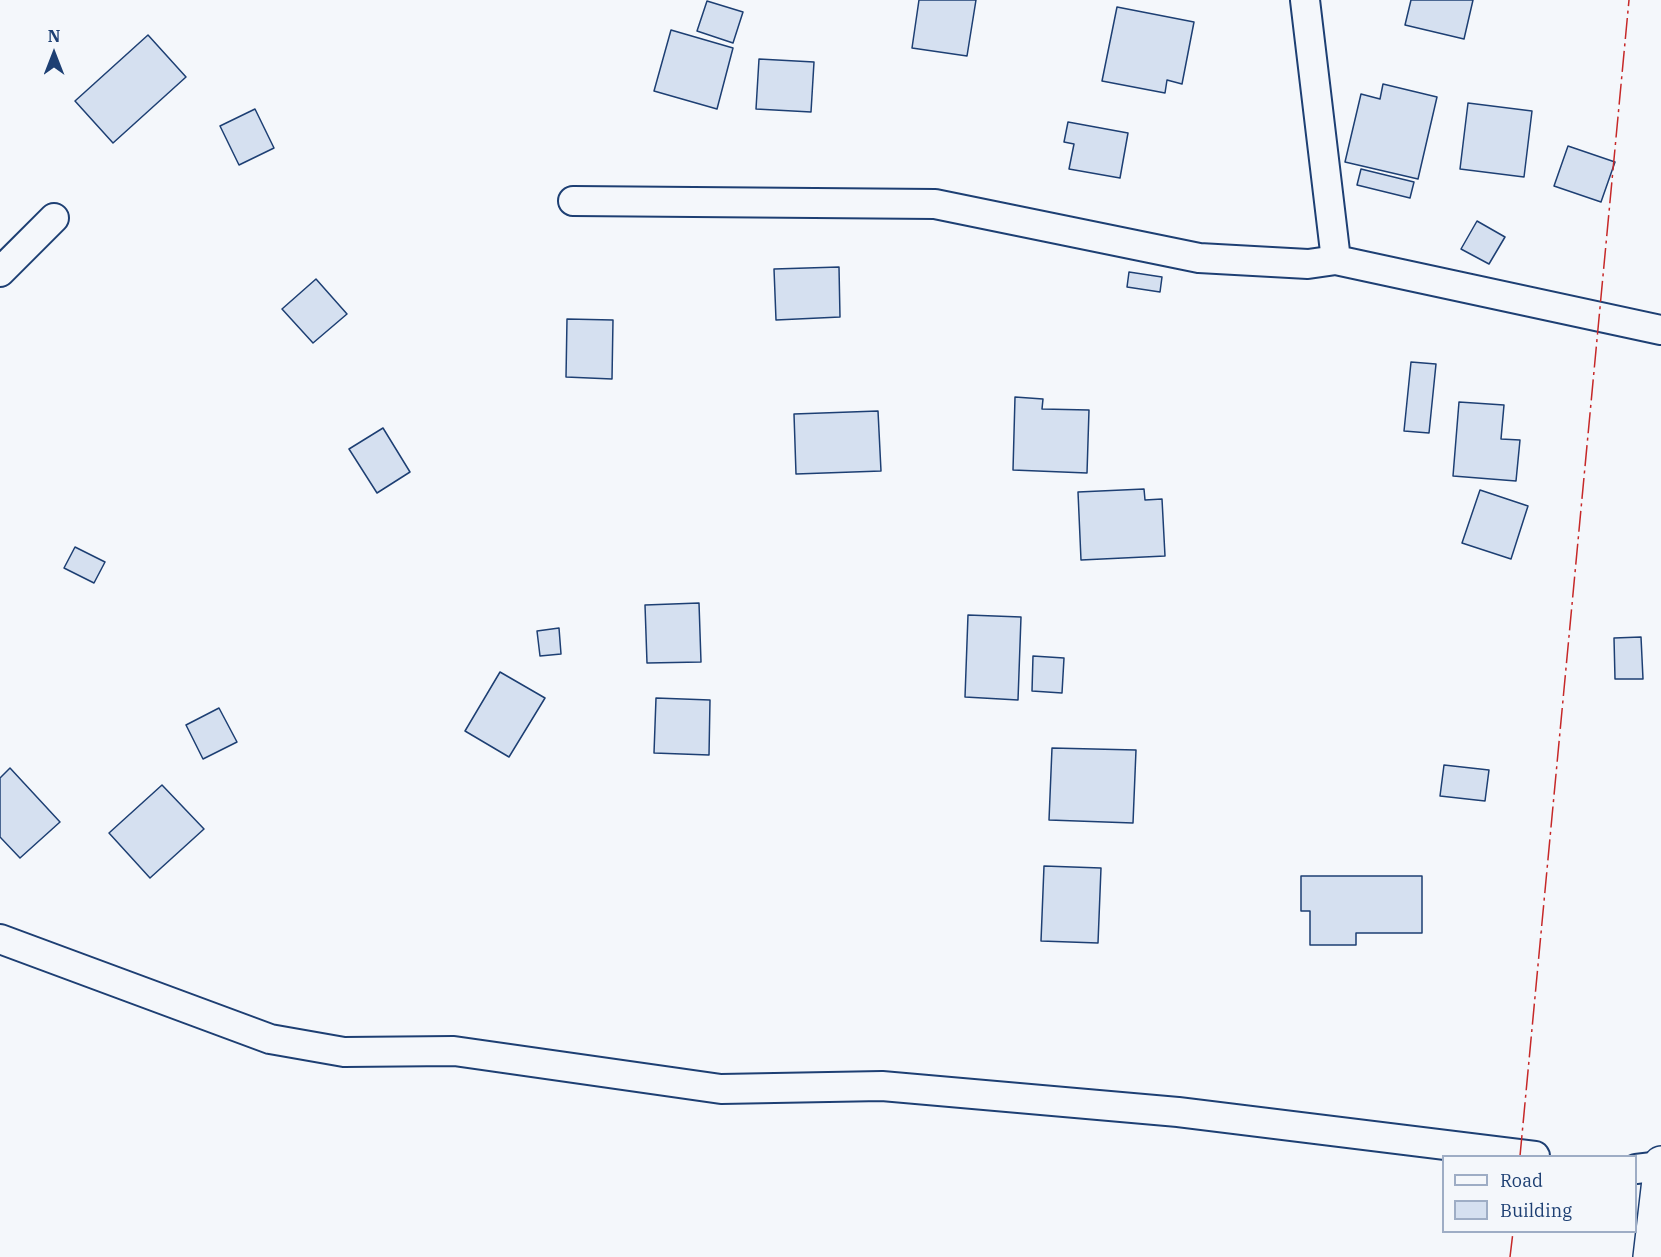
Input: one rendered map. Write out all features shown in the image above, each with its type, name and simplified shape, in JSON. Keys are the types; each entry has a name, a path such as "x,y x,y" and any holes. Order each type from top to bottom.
{"street":[{"path":"1305,0 1336,260"},
{"path":"573,201 934,204 1199,258 1308,264 1336,260 1661,330"},
{"path":"0,272 54,218"},
{"path":"0,939 270,1039 344,1052 454,1051 721,1089 882,1086 1178,1112 1527,1155"},
{"path":"1637,1169 1661,1165 1650,1257"}],"building":[{"path":"919,0 976,0 967,56 912,48"},
{"path":"1411,0 1473,0 1464,39 1405,25"},
{"path":"707,1 743,12 733,43 697,31"},
{"path":"1117,7 1194,22 1182,84 1167,80 1165,93 1102,81"},
{"path":"671,30 733,48 717,109 654,91"},
{"path":"148,35 186,77 113,143 75,101"},
{"path":"759,59 814,62 811,112 756,109"},
{"path":"1383,84 1437,97 1418,179 1345,162 1361,94 1380,99"},
{"path":"1468,103 1532,111 1524,177 1460,169"},
{"path":"255,109 274,148 239,165 220,126"},
{"path":"1068,122 1128,133 1120,178 1069,169 1074,144 1064,142"},
{"path":"1568,146 1615,162 1601,202 1554,186"},
{"path":"1361,169 1414,182 1410,198 1357,185"},
{"path":"1477,221 1505,237 1489,264 1461,249"},
{"path":"839,267 840,317 776,320 774,269"},
{"path":"1129,272 1162,277 1160,292 1127,287"},
{"path":"316,279 347,314 313,343 282,309"},
{"path":"567,319 613,320 612,379 566,377"},
{"path":"1411,362 1436,364 1429,433 1404,431"},
{"path":"1015,397 1043,399 1042,409 1089,410 1087,473 1013,470"},
{"path":"1459,402 1504,405 1501,439 1520,440 1516,481 1453,476"},
{"path":"878,411 881,471 796,474 794,414"},
{"path":"383,428 410,472 377,493 349,449"},
{"path":"1144,489 1145,500 1162,499 1165,556 1081,560 1078,492"},
{"path":"1480,490 1528,506 1511,559 1462,543"},
{"path":"75,547 105,562 94,583 64,568"},
{"path":"699,603 701,662 647,663 645,605"},
{"path":"968,615 1021,617 1018,700 965,697"},
{"path":"559,628 561,654 540,656 537,631"},
{"path":"1641,637 1643,679 1615,679 1614,638"},
{"path":"1033,656 1064,658 1062,693 1032,691"},
{"path":"500,672 545,698 509,757 465,731"},
{"path":"656,698 710,700 709,755 654,753"},
{"path":"219,708 237,742 203,759 186,725"},
{"path":"1052,748 1136,750 1133,823 1049,820"},
{"path":"1444,765 1489,770 1485,801 1440,796"},
{"path":"10,768 60,822 20,858 0,837 0,778"},
{"path":"162,785 204,829 150,878 109,833"},
{"path":"1044,866 1101,868 1098,943 1041,941"},
{"path":"1301,876 1422,876 1422,933 1356,933 1356,945 1310,945 1310,911 1301,911"}],"power":[{"path":"1520,1155 1629,0"},
{"path":"1510,1257 1513,1233"}]}
